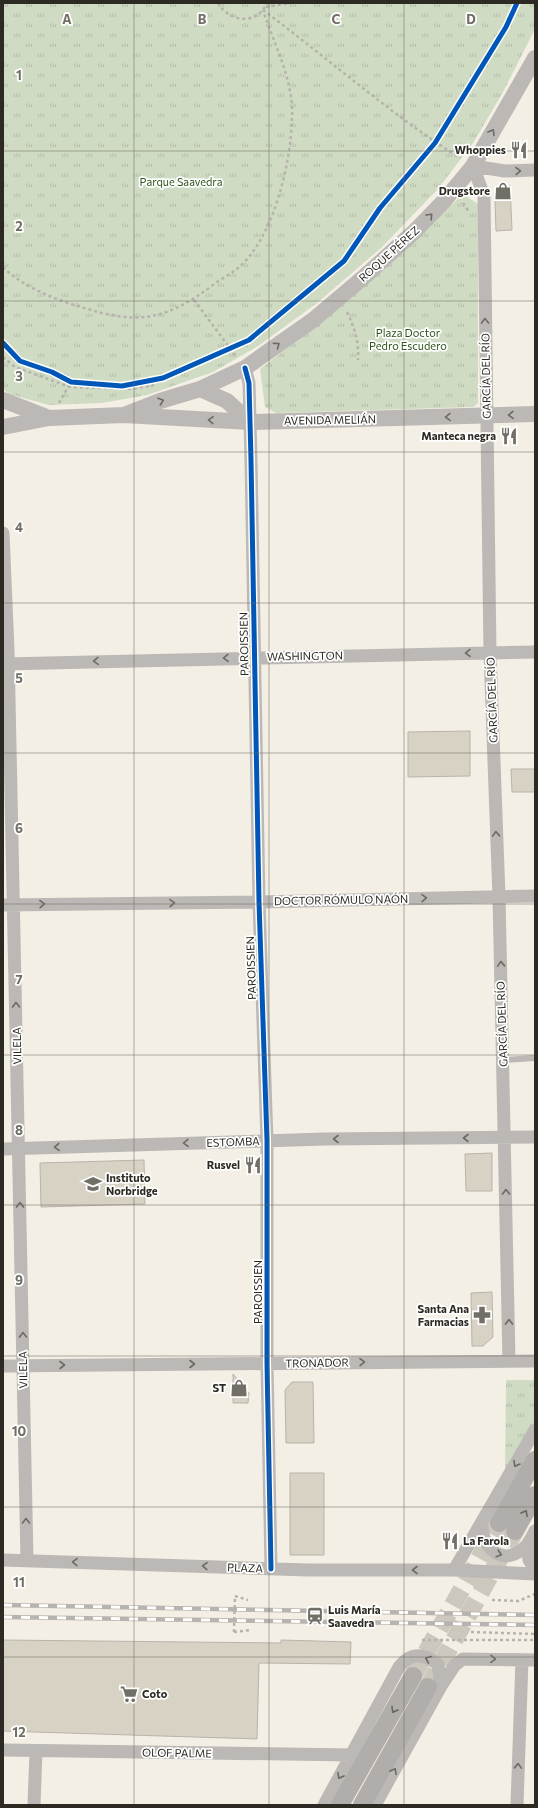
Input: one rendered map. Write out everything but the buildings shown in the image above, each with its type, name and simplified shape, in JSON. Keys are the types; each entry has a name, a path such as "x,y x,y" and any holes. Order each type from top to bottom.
{"main road":[{"path":"535,1460 507,1527 535,1495"},
{"path":"340,1805 413,1676"},
{"path":"362,1805 434,1686"}],"street":[{"path":"535,58 473,166 505,171 535,170"},
{"name":"ROQUE PÉREZ","path":"245,368 313,320 365,276 414,232 444,201 473,166"},
{"name":"GARCÍA DEL RÍO","path":"473,166 484,196 490,653 499,897 509,1361"},
{"name":"AVENIDA MELIÁN","path":"124,415 160,401 200,389 245,368"},
{"name":"PAROISSIEN","path":"245,368 249,383 259,902 267,1141 267,1363 272,1569"},
{"path":"200,389 227,401 250,422"},
{"path":"3,400 49,418"},
{"name":"AVENIDA MELIÁN","path":"3,427 49,418 124,415 250,422 535,414"},
{"name":"VILELA","path":"3,533 6,664 8,905 19,1148 27,1560"},
{"name":"WASHINGTON","path":"6,664 254,657 535,652"},
{"name":"DOCTOR RÓMULO NAÓN","path":"8,905 259,902 535,896"},
{"name":"ESTOMBA","path":"3,1148 267,1141 535,1137"},
{"name":"TRONADOR","path":"3,1366 535,1361"},
{"path":"454,1570 535,1430"},
{"path":"482,1524 482,1535 494,1553 506,1556 518,1552 528,1544 535,1531"},
{"path":"528,1544 529,1560 535,1570"},
{"name":"PLAZA","path":"3,1560 272,1569 454,1570 535,1574"},
{"path":"324,1805 399,1668 406,1659 416,1655 430,1659 438,1664 434,1686 375,1805"},
{"path":"434,1686 463,1659 529,1660 517,1805"},
{"name":"OLOF PALME","path":"3,1750 352,1755"},
{"path":"34,1805 36,1751"}],"lane":[{"path":"503,1060 535,1058"}],"path":[{"path":"218,3 228,16 237,19 247,19 256,16 263,10 267,3"},
{"path":"265,7 291,3"},
{"path":"263,10 356,85 435,142 473,166"},
{"path":"3,267 33,288 64,302 97,312 135,319 155,316 180,307 194,300 239,268 256,247 271,222 289,156 292,116 290,89 283,63 263,10"},
{"path":"430,148 439,136"},
{"path":"459,206 464,203 470,213"},
{"path":"194,300 245,368"},
{"path":"345,308 359,344 358,360"},
{"path":"224,352 237,346"},
{"path":"228,358 234,354"},
{"path":"3,356 15,367 70,387 132,389 160,384"},
{"path":"65,379 71,382 122,386 156,379"},
{"path":"492,1600 518,1601 535,1594"},
{"path":"248,1600 235,1596 234,1632 251,1630"},
{"path":"471,1632 535,1634"},
{"path":"416,1655 421,1640 535,1640"}],"green space":[{"name":"Parque Saavedra","path":"3,3 535,3 535,29 502,94 473,143 437,190 381,248 317,303 258,346 213,372 147,395 102,403 49,405 9,394 3,389"},
{"name":"Plaza Doctor Pedro Escudero","path":"463,194 478,204 478,403 473,407 276,413 265,407 260,369 348,301"},
{"path":"506,1380 535,1380 535,1421 505,1476"}],"tunnel":[{"path":"413,1676 499,1523"},
{"path":"428,1687 515,1531"}],"railway":[{"path":"3,1605 535,1615"},
{"path":"3,1617 535,1625"}],"cycle path":[{"path":"3,343 20,361 52,372 71,382 122,386 163,378 249,340 344,261 380,208 435,143 506,27 517,3"},
{"path":"245,368 249,383 259,902 267,1141 267,1363 271,1569"}],"place":[{"name":"Whoppies","path":"519,150"},
{"name":"Drugstore","path":"503,191"},
{"name":"Manteca negra","path":"509,436"},
{"name":"Rusvel","path":"253,1165"},
{"name":"Instituto Norbridge","path":"93,1184"},
{"name":"Santa Ana Farmacias","path":"482,1315"},
{"name":"ST","path":"239,1388"},
{"name":"La Farola","path":"450,1541"},
{"name":"Luis María Saavedra","path":"315,1616"},
{"name":"Coto","path":"129,1694"}]}
